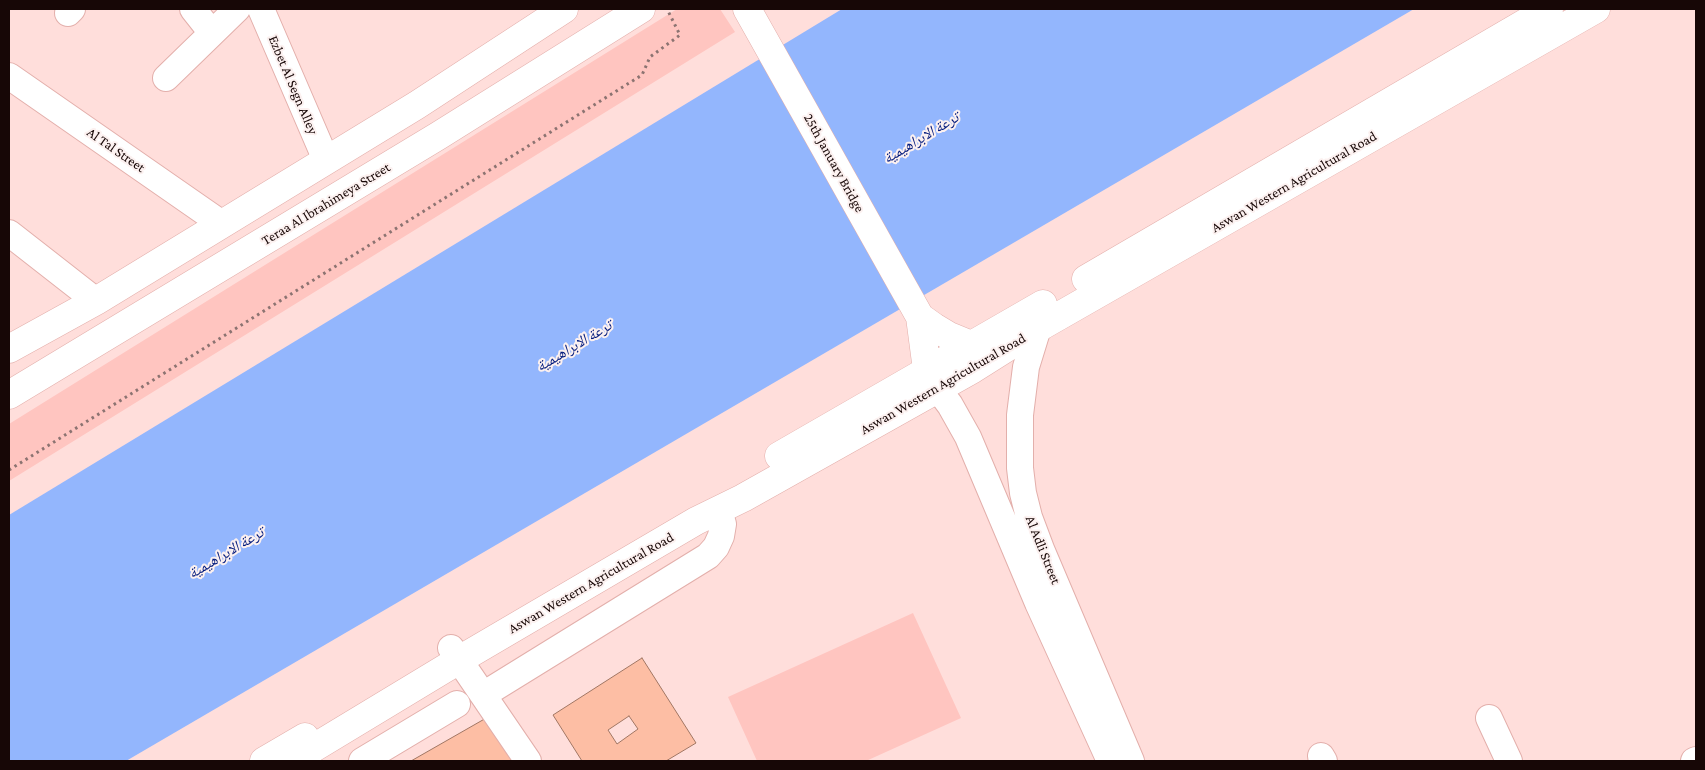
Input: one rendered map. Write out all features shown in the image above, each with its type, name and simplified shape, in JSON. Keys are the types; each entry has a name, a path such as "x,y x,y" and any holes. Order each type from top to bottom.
{"main road":[{"path":"9,349 96,301 417,105 563,9"},
{"name":"Teraa Al Ibrahimeya Street","path":"9,395 438,136 641,9"},
{"name":"25th January Bridge","path":"747,9 920,316 932,379"},
{"name":"Aswan Western Agricultural Road","path":"264,761 304,753 455,654 932,379 971,345 1549,9"},
{"name":"Aswan Western Agricultural Road","path":"932,379 974,369 1038,328 1596,9"},
{"path":"417,105 438,136"},
{"name":"25th January Bridge","path":"920,316 949,336 971,345"},
{"name":"Aswan Western Agricultural Road","path":"455,654 719,510 738,490"}],"street":[{"path":"193,9 212,33"},
{"path":"166,78 237,9"},
{"name":"Ezbet Al Segn Alley","path":"261,9 326,160"},
{"name":"Al Tal Street","path":"9,76 222,224"},
{"path":"9,233 96,301"},
{"name":"Al Adli Street","path":"1038,328 1026,367 1020,415 1020,468 1029,517 1131,761"},
{"name":"Al Adli Street","path":"932,379 950,405 968,437 1038,603 1110,761"},
{"path":"483,695 708,556 716,547 721,536 723,524 719,510"},
{"path":"455,654 528,761"},
{"path":"362,761 457,704"},
{"path":"1489,718 1509,761"}],"path":[{"path":"9,470 642,75 650,57 680,35 671,16"}],"shaded area":[{"path":"677,9 720,9 735,32 9,481 9,424"},
{"path":"913,613 961,718 866,761 757,761 728,697"}],"water":[{"name":"ترعة الابراهيمية","path":"842,9 1414,9 126,761 9,761 9,515"}],"building":[{"path":"642,658 696,743 666,761 582,761 553,715","holes":["629,716 638,729 617,744 608,730"]},
{"path":"488,717 513,761 411,761"}]}
